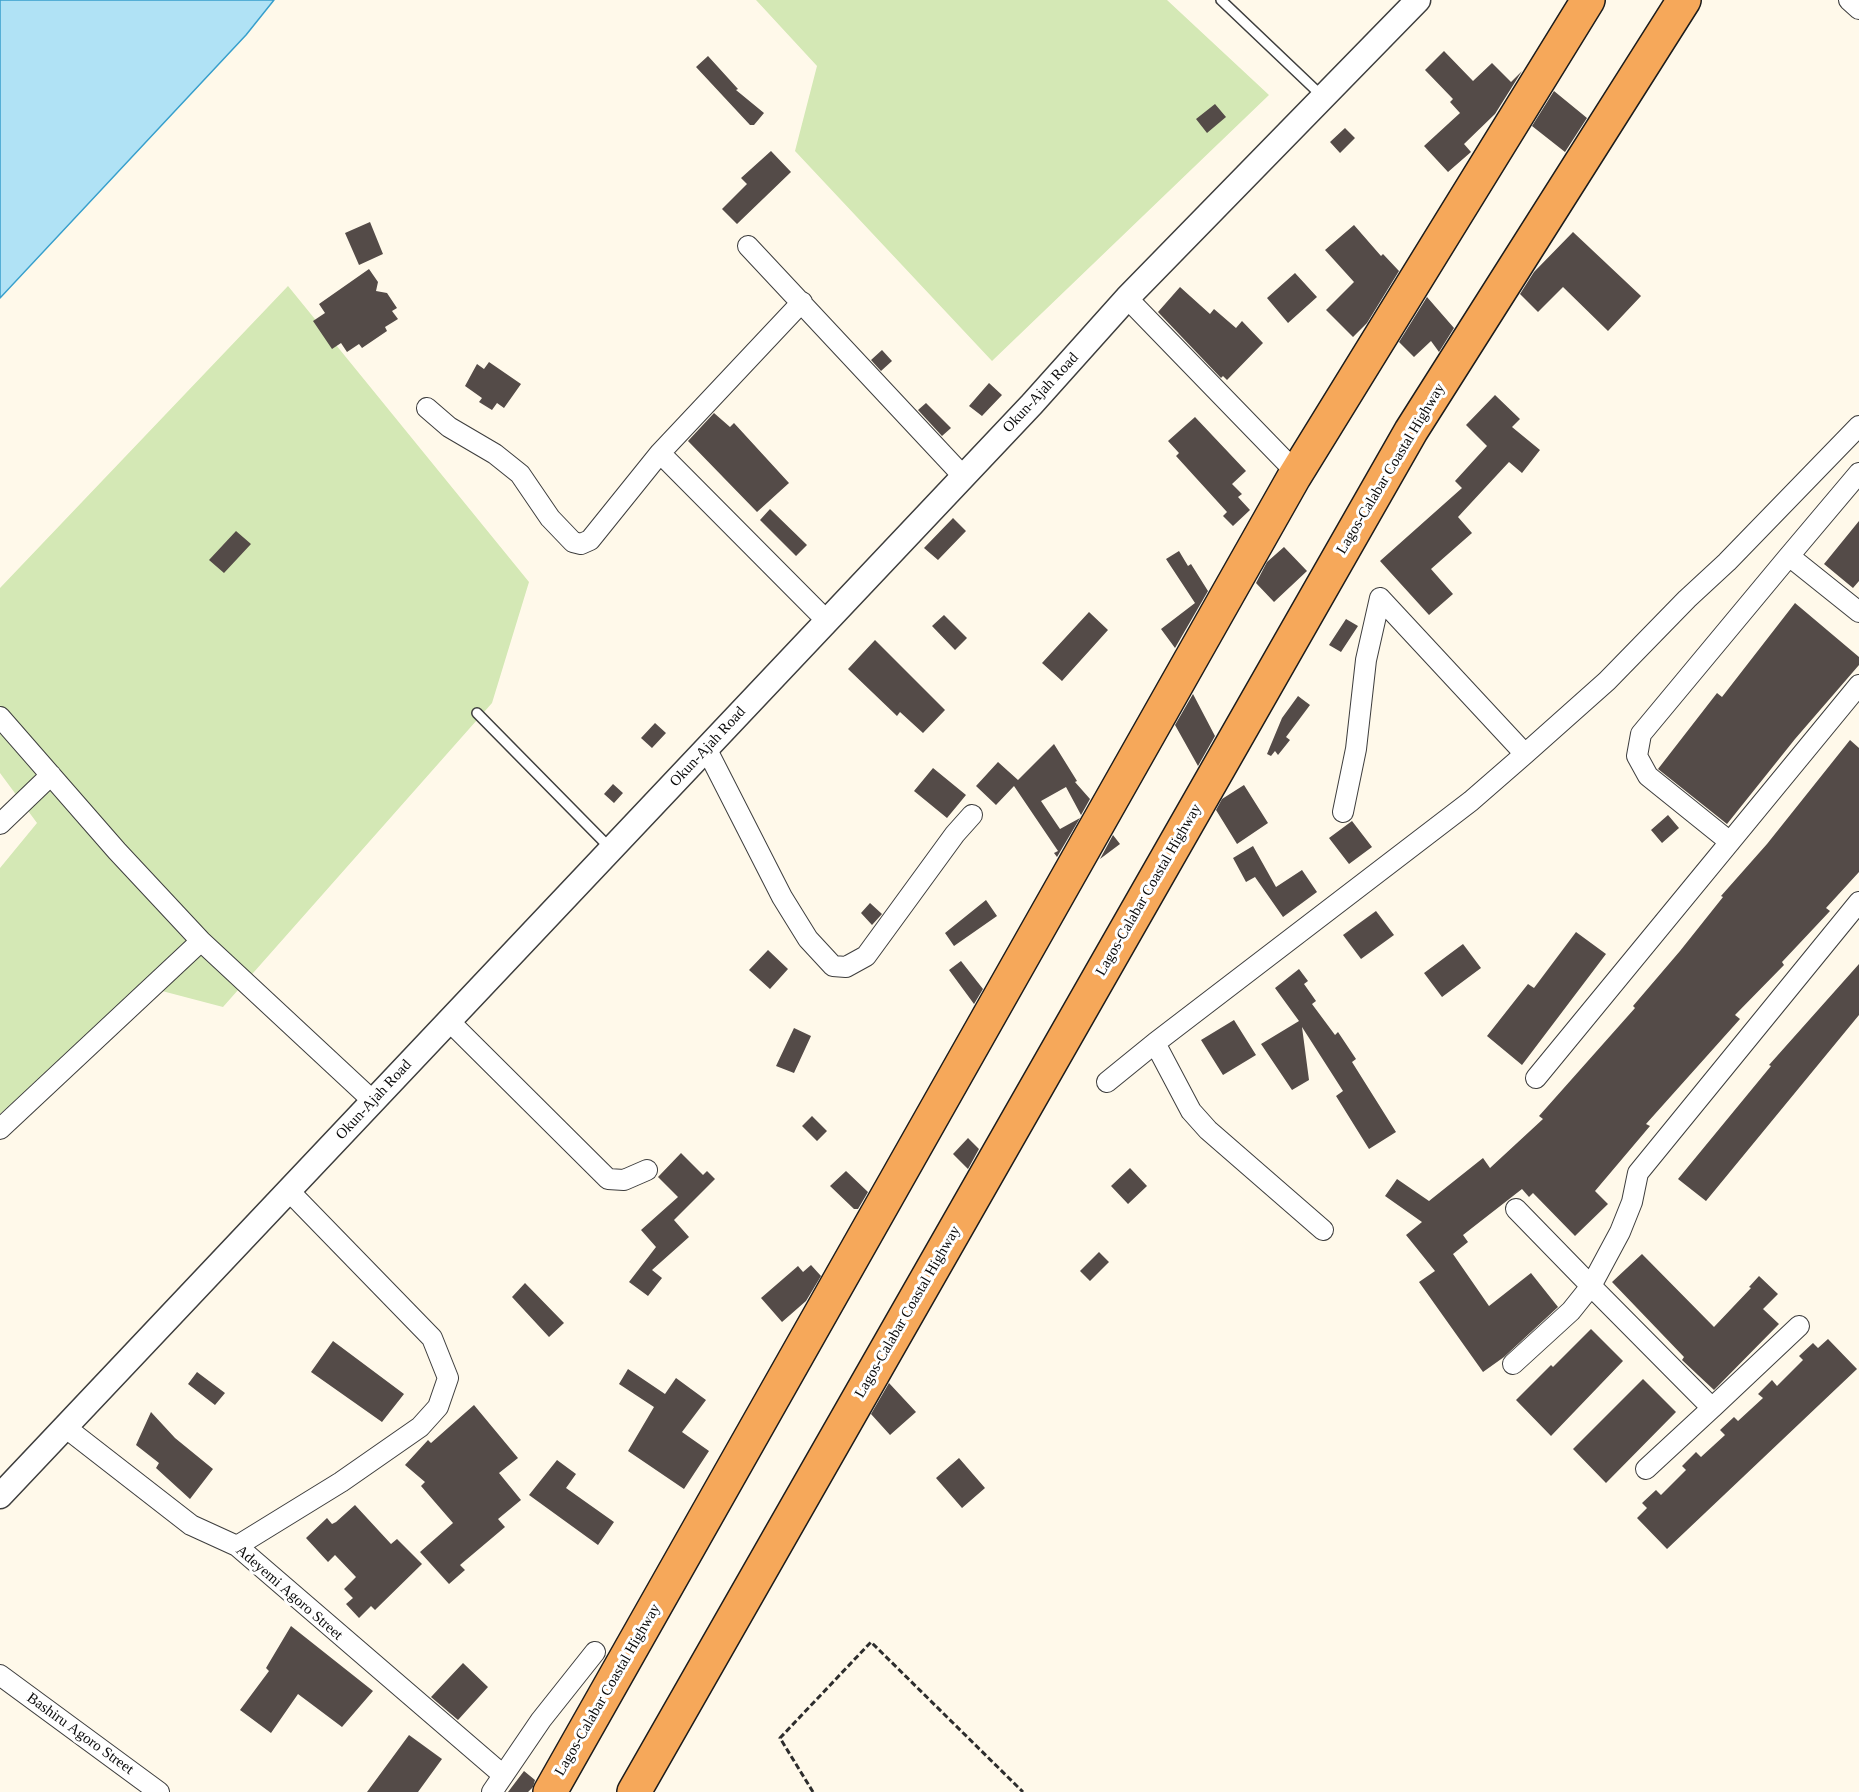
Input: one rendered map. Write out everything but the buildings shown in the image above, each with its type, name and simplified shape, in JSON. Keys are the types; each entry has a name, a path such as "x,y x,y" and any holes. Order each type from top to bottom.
{"highway":[{"name":"Lagos-Calabar Coastal Highway","path":"550,1792 1294,477 1588,0"},
{"name":"Lagos-Calabar Coastal Highway","path":"634,1792 1411,431 1684,0"}],"street":[{"name":"Okun-Ajah Road","path":"0,1496 963,476 1127,298 1418,0"},
{"path":"1849,0 1859,9"},
{"path":"748,246 963,476"},
{"path":"1127,298 1287,464"},
{"path":"427,408 449,427 495,454 520,474 550,518 573,542 581,544 590,540 660,453 802,302"},
{"path":"1107,1082 1453,815 1525,754 1607,681 1859,426"},
{"path":"660,453 826,620"},
{"path":"1730,842 1648,776 1637,756 1641,734 1859,474"},
{"path":"1789,556 1859,612"},
{"path":"1343,812 1356,749 1366,660 1380,598 1525,754"},
{"path":"1536,1078 1859,685"},
{"path":"0,717 201,941 373,1101"},
{"path":"706,748 782,897 808,939 833,966 846,967 866,956 955,834 972,815"},
{"path":"0,824 51,775"},
{"path":"1513,1364 1571,1311 1591,1286 1620,1232 1632,1202 1638,1173 1859,902"},
{"path":"0,1130 201,941"},
{"path":"449,1021 608,1179 624,1180 647,1170"},
{"path":"1155,1043 1191,1112 1208,1130 1323,1230"},
{"path":"237,1546 341,1482 420,1427 438,1407 448,1378 432,1338 288,1190"},
{"path":"1516,1209 1712,1408"},
{"path":"1646,1469 1799,1326"},
{"name":"Adeyemi Agoro Street","path":"64,1427 192,1525 237,1546 503,1775"},
{"path":"492,1792 541,1720 595,1652"},
{"name":"Bashiru Agoro Street","path":"0,1675 159,1792"}],"lane":[{"path":"1221,0 1323,97"},
{"path":"477,713 611,849"}],"path":[{"path":"813,1792 780,1738 871,1642 1023,1792"}],"green space":[{"path":"756,0 1167,0 1269,95 992,361 795,151 817,66"},
{"path":"288,286 529,582 492,703 223,1007 143,986 0,1114 0,868 37,823 0,773 0,588"}],"water":[{"path":"0,0 274,0 246,35 0,298"}]}
